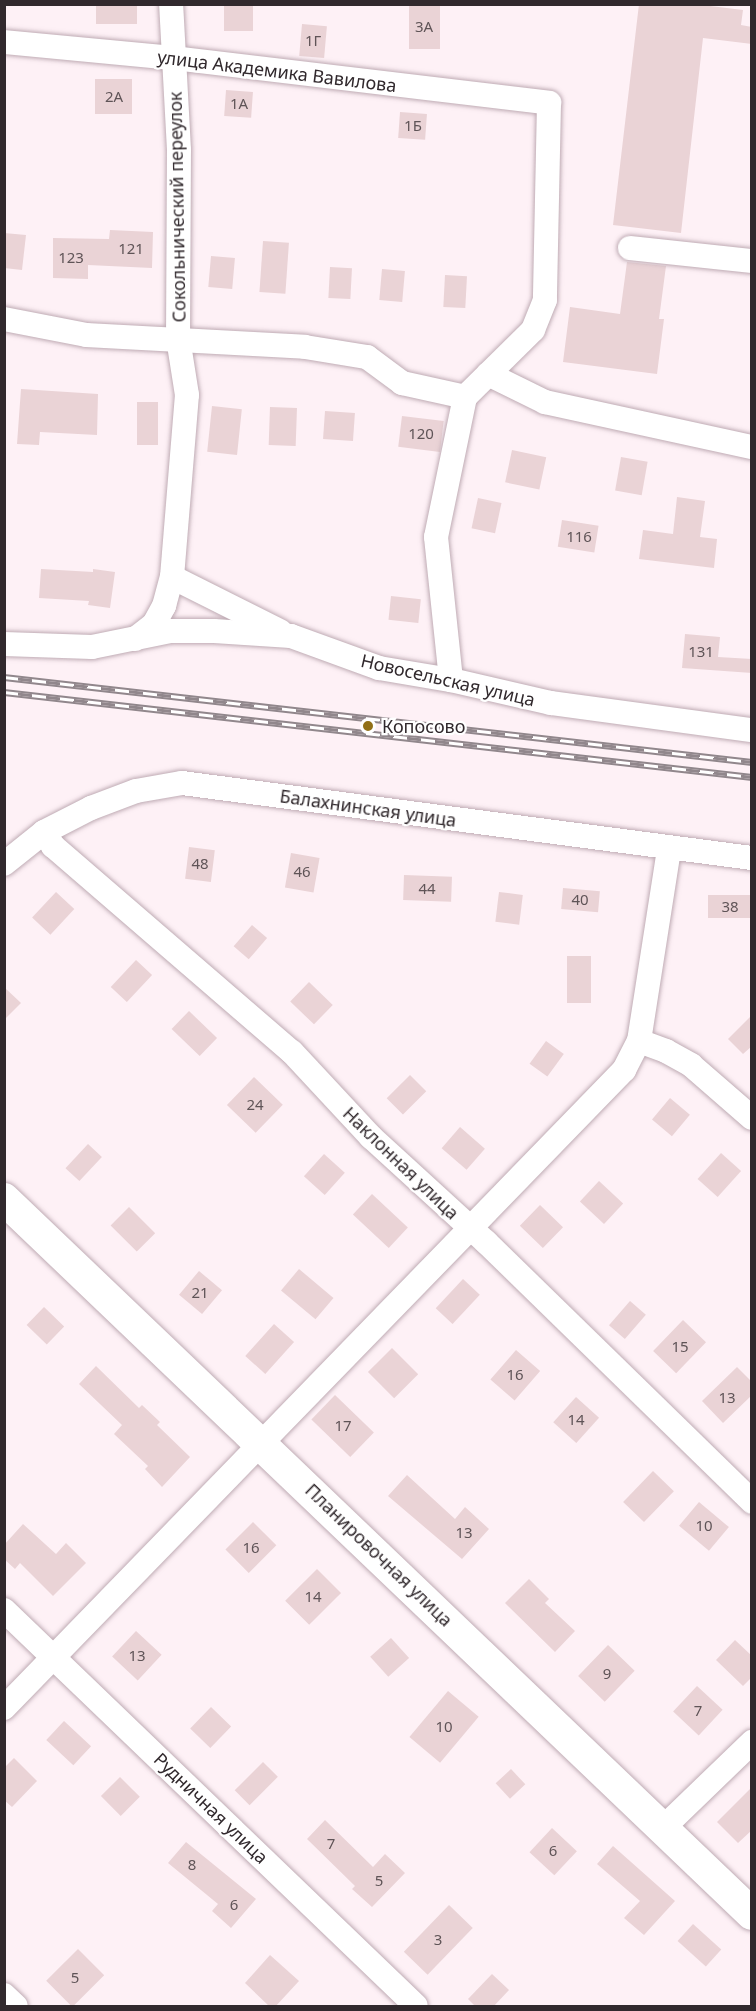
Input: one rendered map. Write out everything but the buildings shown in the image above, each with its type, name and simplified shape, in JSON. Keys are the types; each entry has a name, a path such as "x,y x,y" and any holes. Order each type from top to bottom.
{"main road":[{"name":"Планировочная улица","path":"4,1199 263,1444 752,1914"}],"street":[{"name":"Сокольнический переулок","path":"134,639 154,624 164,606 172,578 187,395 178,338 179,150 171,4"},
{"name":"улица Академика Вавилова","path":"4,42 174,58 549,103 545,300 533,330 488,374"},
{"path":"630,248 752,261"},
{"path":"4,319 86,335 178,338 305,347 367,357 402,383 465,397"},
{"path":"451,680 436,537 465,397 488,374 545,402 752,447"},
{"path":"172,578 291,636"},
{"name":"Новосельская улица","path":"4,644 92,647 170,631 214,630 291,636 379,668 451,680 551,703 752,730"},
{"name":"Балахнинская улица","path":"4,864 44,832 136,791 182,783 669,849 752,858"},
{"name":"Наклонная улица","path":"44,832 53,846 292,1052 371,1137 469,1227 752,1502"},
{"path":"4,1707 263,1444 469,1227 624,1070 639,1041 669,849"},
{"path":"639,1041 666,1051 691,1065 752,1118"},
{"name":"Рудничная улица","path":"4,1611 416,2007"},
{"path":"663,1828 752,1742"},
{"path":"4,1995 16,2007"}],"railway":[{"path":"4,677 752,762"},
{"path":"4,692 752,777"}],"place":[{"name":"Копосово","path":"368,726"}]}
